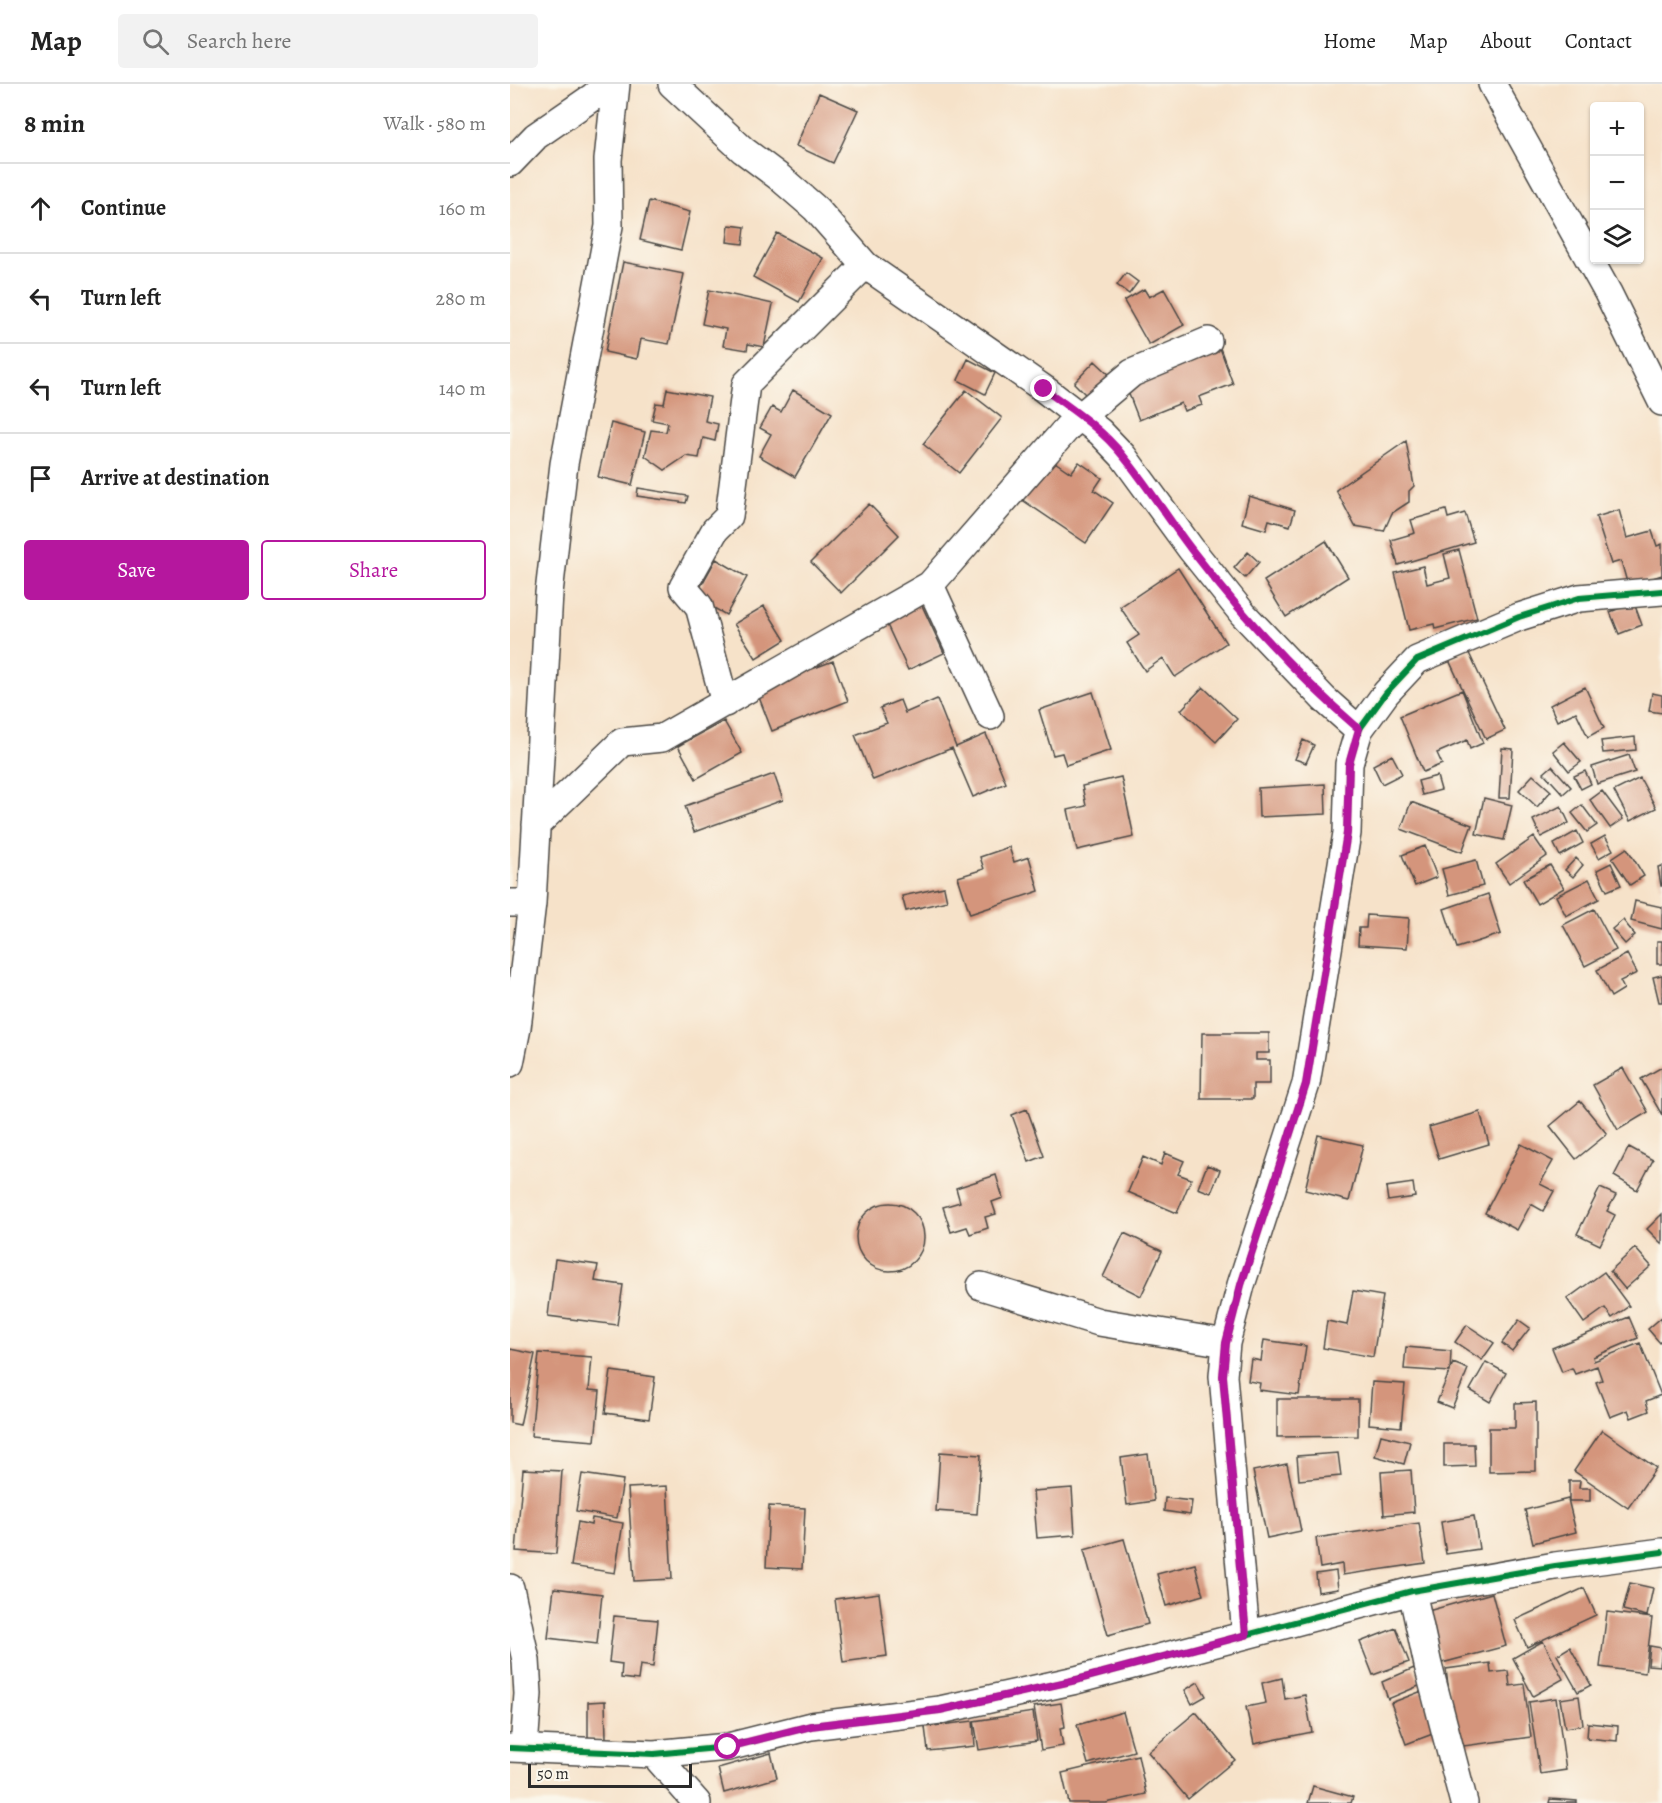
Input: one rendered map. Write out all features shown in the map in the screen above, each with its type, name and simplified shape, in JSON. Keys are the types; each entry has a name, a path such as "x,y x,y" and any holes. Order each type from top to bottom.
{"street":[{"path":"510,163 536,136 594,96 607,84"},
{"path":"510,1063 521,903 536,825 549,593 564,464 609,226 608,159 616,84"},
{"path":"672,84 743,150 816,209 865,265 1080,415 1100,432 1123,456 1191,549 1243,614 1324,699 1359,729"},
{"path":"1492,84 1608,293 1662,402"},
{"path":"725,703 699,606 683,587 715,530 729,516 746,384 865,265"},
{"path":"536,825 622,742 662,738 930,585 1080,415 1132,373 1208,341"},
{"path":"930,585 990,716"},
{"path":"1246,1635 1223,1376 1226,1343 1241,1285 1306,1084 1347,833 1349,764 1359,729 1386,693 1417,660 1519,617 1579,598 1662,591"},
{"path":"981,1286 1099,1322 1226,1343"},
{"path":"510,1588 526,1660 528,1694 517,1748 654,1754 728,1747 811,1726 940,1710 1076,1680 1412,1591 1661,1547"},
{"path":"1412,1591 1428,1665 1464,1803"},
{"path":"654,1754 698,1803"}],"building":[{"path":"819,93 858,110 833,163 796,146"},
{"path":"649,201 690,212 681,250 640,240"},
{"path":"729,225 745,227 743,244 727,242"},
{"path":"777,233 823,258 799,302 753,277"},
{"path":"623,262 684,274 669,344 641,339 637,359 605,352"},
{"path":"1126,273 1138,282 1129,294 1117,285"},
{"path":"1144,289 1149,297 1164,289 1184,325 1149,345 1124,301"},
{"path":"709,290 773,304 764,347 748,344 747,350 723,346 726,329 702,324"},
{"path":"1220,348 1233,384 1199,397 1202,405 1184,411 1181,403 1139,420 1125,384"},
{"path":"968,359 995,373 985,394 958,380"},
{"path":"1095,361 1111,376 1090,399 1074,383"},
{"path":"667,389 710,397 705,421 718,424 715,441 703,438 699,458 686,456 665,470 645,456 651,430 666,432 668,423 652,420 656,403 664,404"},
{"path":"793,390 832,413 795,477 759,456 771,434 760,428 772,407 781,412"},
{"path":"966,390 1002,418 959,473 923,444"},
{"path":"611,423 645,432 632,485 598,477"},
{"path":"1406,441 1414,486 1409,491 1409,502 1392,513 1384,531 1355,526 1336,490"},
{"path":"1049,458 1071,473 1079,462 1102,478 1094,490 1113,503 1086,543 1021,499"},
{"path":"638,488 688,496 686,503 637,496"},
{"path":"1249,496 1295,510 1290,526 1269,520 1266,530 1242,523"},
{"path":"869,504 899,535 841,593 811,562"},
{"path":"1446,510 1448,518 1465,513 1474,542 1398,565 1391,540 1415,533 1411,520"},
{"path":"1619,510 1627,538 1652,531 1657,546 1662,544 1662,575 1628,586 1621,561 1611,564 1596,517"},
{"path":"1326,541 1348,577 1286,617 1264,581"},
{"path":"1459,550 1477,618 1435,629 1434,624 1409,630 1395,573 1423,566 1427,584 1450,578 1444,554"},
{"path":"1248,552 1259,562 1245,578 1234,568"},
{"path":"716,559 747,577 726,615 695,597"},
{"path":"1178,568 1226,643 1175,677 1163,658 1145,671 1127,643 1139,635 1120,607"},
{"path":"918,597 944,653 908,670 882,614"},
{"path":"1634,603 1642,625 1619,634 1610,612"},
{"path":"764,606 785,640 756,658 734,624"},
{"path":"1468,651 1505,730 1486,739 1449,660"},
{"path":"833,661 848,701 772,731 757,692 810,663 812,669"},
{"path":"1203,687 1237,719 1216,742 1181,710"},
{"path":"1585,687 1604,728 1588,737 1576,712 1557,721 1550,705"},
{"path":"1462,690 1483,743 1470,749 1467,740 1437,753 1442,764 1423,772 1400,716"},
{"path":"1093,692 1111,750 1066,765 1062,753 1053,755 1039,710"},
{"path":"1652,693 1662,695 1662,713 1649,711"},
{"path":"937,699 956,747 986,734 1006,783 973,797 952,748 873,780 855,735 887,723 880,708 900,700 905,713"},
{"path":"724,721 742,753 696,779 678,746"},
{"path":"1635,737 1636,750 1603,753 1601,741"},
{"path":"1303,740 1314,745 1306,763 1295,759"},
{"path":"1564,742 1581,762 1569,771 1553,751"},
{"path":"1502,748 1513,749 1510,798 1499,798"},
{"path":"1392,755 1402,774 1382,784 1373,765"},
{"path":"1629,755 1635,772 1597,784 1592,767"},
{"path":"1552,766 1571,787 1563,794 1544,773"},
{"path":"1585,771 1591,784 1581,789 1574,776"},
{"path":"774,774 783,800 694,832 685,806"},
{"path":"1533,775 1551,791 1537,807 1519,790"},
{"path":"1437,776 1441,790 1422,795 1418,781"},
{"path":"1121,777 1134,837 1077,850 1068,810 1086,806 1082,786"},
{"path":"1640,778 1656,808 1630,821 1614,791"},
{"path":"1325,784 1326,814 1259,817 1258,788"},
{"path":"1602,791 1623,819 1610,828 1590,800"},
{"path":"1484,798 1512,805 1504,840 1476,834"},
{"path":"1411,802 1472,825 1462,852 1401,829"},
{"path":"1582,805 1597,825 1587,832 1572,813"},
{"path":"1561,806 1569,823 1541,837 1533,820"},
{"path":"1577,831 1583,843 1560,856 1554,844"},
{"path":"1605,836 1613,850 1599,858 1591,844"},
{"path":"1534,837 1547,856 1509,883 1496,864"},
{"path":"1425,846 1437,877 1415,886 1402,855"},
{"path":"1009,847 1014,862 1029,857 1039,891 970,914 958,877 984,869 980,857"},
{"path":"1627,848 1644,876 1630,885 1612,858"},
{"path":"1576,858 1583,865 1573,877 1565,870"},
{"path":"1476,860 1483,886 1449,895 1442,869"},
{"path":"1611,863 1621,885 1607,891 1597,870"},
{"path":"1550,865 1564,888 1537,904 1523,880"},
{"path":"1662,866 1662,886 1661,886 1658,867"},
{"path":"1589,879 1599,899 1566,916 1556,896"},
{"path":"944,887 947,901 906,911 902,896"},
{"path":"1488,894 1501,934 1457,948 1444,909"},
{"path":"1635,901 1662,907 1662,929 1631,921"},
{"path":"1594,909 1616,950 1585,966 1563,925"},
{"path":"1367,915 1409,918 1407,948 1358,945 1359,928 1366,928"},
{"path":"1623,920 1635,935 1625,944 1612,929"},
{"path":"1657,941 1662,941 1662,964 1657,964"},
{"path":"1627,954 1637,973 1620,981 1624,989 1611,997 1597,970"},
{"path":"1662,975 1662,1002 1659,1002 1653,977"},
{"path":"1202,1033 1269,1033 1269,1053 1256,1053 1256,1060 1270,1060 1270,1084 1253,1084 1253,1099 1201,1099"},
{"path":"1662,1067 1662,1115 1641,1079"},
{"path":"1623,1068 1648,1112 1618,1130 1593,1085"},
{"path":"1580,1101 1607,1134 1576,1159 1550,1126"},
{"path":"1027,1109 1044,1156 1029,1162 1012,1115"},
{"path":"1480,1112 1489,1144 1439,1159 1429,1127"},
{"path":"1318,1135 1363,1145 1349,1201 1305,1190"},
{"path":"1521,1144 1553,1161 1540,1184 1554,1191 1543,1211 1531,1204 1517,1230 1485,1213"},
{"path":"1629,1147 1653,1160 1637,1190 1614,1176"},
{"path":"1165,1153 1184,1161 1178,1174 1191,1179 1177,1213 1128,1192 1143,1157 1161,1165"},
{"path":"1207,1165 1220,1170 1211,1193 1198,1188"},
{"path":"996,1175 1003,1198 992,1202 996,1214 985,1217 988,1228 970,1234 967,1227 951,1232 943,1207 960,1202 956,1188"},
{"path":"1413,1183 1415,1197 1388,1201 1386,1187"},
{"path":"1600,1188 1616,1195 1607,1211 1615,1215 1600,1245 1577,1234"},
{"path":"890,1203 903,1206 914,1213 921,1224 924,1237 921,1250 914,1261 903,1268 890,1271 877,1268 866,1261 859,1250 856,1237 859,1224 866,1213 877,1206"},
{"path":"1662,1214 1662,1244 1647,1229"},
{"path":"1124,1233 1162,1251 1141,1296 1103,1277"},
{"path":"1635,1248 1651,1266 1625,1289 1610,1271"},
{"path":"555,1259 598,1265 595,1281 623,1285 617,1325 548,1316"},
{"path":"1604,1272 1629,1306 1612,1318 1605,1308 1584,1323 1567,1299"},
{"path":"1353,1291 1383,1296 1373,1357 1323,1348 1327,1321 1347,1325"},
{"path":"1629,1317 1638,1338 1593,1357 1594,1361 1640,1343 1661,1395 1646,1401 1649,1411 1631,1418 1628,1410 1610,1417 1596,1382 1602,1380 1597,1366 1575,1374 1572,1368 1562,1372 1552,1348"},
{"path":"1662,1317 1662,1341 1660,1343 1648,1329"},
{"path":"1519,1320 1530,1328 1512,1351 1502,1343"},
{"path":"1467,1325 1494,1343 1482,1360 1455,1342"},
{"path":"1264,1340 1306,1346 1299,1395 1259,1390 1260,1383 1248,1381 1251,1359 1261,1361"},
{"path":"1406,1347 1451,1351 1450,1372 1404,1369"},
{"path":"510,1349 535,1354 520,1425 510,1423"},
{"path":"539,1353 592,1357 589,1390 600,1391 595,1441 531,1436"},
{"path":"1486,1362 1506,1373 1490,1402 1470,1390"},
{"path":"1453,1363 1468,1369 1452,1408 1437,1402"},
{"path":"611,1371 655,1377 649,1419 605,1413"},
{"path":"1372,1382 1405,1384 1401,1427 1369,1424"},
{"path":"1277,1399 1358,1399 1358,1436 1277,1437"},
{"path":"1536,1402 1536,1471 1489,1472 1489,1428 1515,1428 1515,1403"},
{"path":"1602,1430 1656,1468 1628,1508 1574,1471"},
{"path":"1381,1435 1410,1442 1404,1464 1375,1456"},
{"path":"1444,1444 1474,1444 1475,1466 1444,1467"},
{"path":"940,1452 981,1455 977,1514 936,1511"},
{"path":"1338,1453 1341,1476 1299,1480 1297,1456"},
{"path":"1148,1454 1154,1501 1127,1505 1121,1458"},
{"path":"1287,1464 1301,1531 1267,1538 1253,1471"},
{"path":"523,1469 562,1471 556,1554 516,1551"},
{"path":"1411,1470 1414,1512 1384,1515 1381,1472"},
{"path":"582,1474 623,1480 617,1518 576,1511"},
{"path":"1569,1481 1580,1481 1579,1488 1590,1488 1590,1501 1569,1501"},
{"path":"667,1486 672,1579 634,1581 628,1488"},
{"path":"1072,1488 1075,1535 1037,1538 1033,1491"},
{"path":"1165,1498 1192,1501 1190,1515 1164,1511"},
{"path":"1568,1499 1576,1532 1533,1543 1525,1510"},
{"path":"769,1506 805,1508 802,1569 766,1567"},
{"path":"1474,1516 1479,1549 1446,1554 1441,1522"},
{"path":"592,1518 623,1523 615,1573 571,1566 578,1522 591,1525"},
{"path":"1419,1523 1425,1563 1343,1575 1342,1564 1320,1568 1316,1538"},
{"path":"1124,1539 1148,1624 1108,1635 1084,1550"},
{"path":"1195,1564 1203,1595 1166,1606 1157,1574"},
{"path":"1336,1571 1338,1589 1318,1592 1316,1574"},
{"path":"1630,1583 1653,1588 1647,1616 1623,1610"},
{"path":"554,1588 602,1594 597,1644 548,1638"},
{"path":"1584,1588 1596,1615 1527,1647 1515,1620"},
{"path":"879,1593 887,1656 843,1662 835,1599"},
{"path":"1492,1593 1506,1646 1442,1663 1428,1611"},
{"path":"1607,1612 1652,1618 1645,1673 1600,1667"},
{"path":"614,1616 658,1620 653,1667 640,1665 638,1680 621,1678 622,1664 609,1662"},
{"path":"1396,1628 1409,1662 1373,1675 1360,1642"},
{"path":"1543,1641 1563,1679 1533,1696 1513,1658"},
{"path":"1650,1646 1662,1648 1660,1666 1648,1665"},
{"path":"1570,1647 1591,1685 1578,1692 1557,1655"},
{"path":"1490,1663 1491,1673 1508,1671 1510,1686 1524,1684 1531,1737 1456,1747 1446,1669"},
{"path":"1414,1668 1421,1685 1388,1699 1382,1682"},
{"path":"1282,1678 1285,1699 1305,1695 1312,1732 1254,1744 1246,1707 1266,1703 1262,1683"},
{"path":"1198,1682 1206,1696 1192,1704 1185,1690"},
{"path":"1422,1691 1438,1732 1406,1744 1391,1703"},
{"path":"1579,1696 1583,1725 1565,1728 1560,1699"},
{"path":"1556,1698 1566,1770 1540,1774 1529,1702"},
{"path":"605,1701 606,1738 588,1739 588,1702"},
{"path":"1061,1703 1065,1727 1060,1728 1063,1746 1041,1750 1034,1707"},
{"path":"1033,1712 1037,1741 979,1750 974,1721"},
{"path":"1123,1712 1134,1751 1088,1764 1077,1725"},
{"path":"1196,1712 1235,1760 1188,1799 1148,1752"},
{"path":"973,1721 975,1746 928,1751 925,1727"},
{"path":"1588,1723 1618,1726 1617,1741 1587,1738"},
{"path":"771,1753 777,1778 724,1793 718,1768"},
{"path":"1138,1755 1146,1794 1106,1803 1069,1803 1062,1773"},
{"path":"1313,1786 1353,1797 1351,1803 1308,1803"},
{"path":"1550,1799 1577,1801 1577,1803 1549,1803"}],"cycle path":[{"path":"1246,1635 1223,1376 1226,1343 1241,1285 1306,1084 1347,833 1349,764 1359,730 1386,693 1417,660 1519,617 1579,598 1662,591"},
{"path":"510,1748 654,1754 728,1747 811,1726 940,1710 1076,1680 1412,1591 1555,1566 1662,1552"}],"route":[{"path":"728,1747 811,1726 940,1710 1076,1680 1246,1635 1223,1376 1226,1343 1241,1285 1306,1084 1347,833 1349,764 1359,729 1324,699 1243,614 1191,549 1123,456 1080,415 1044,389"}]}
